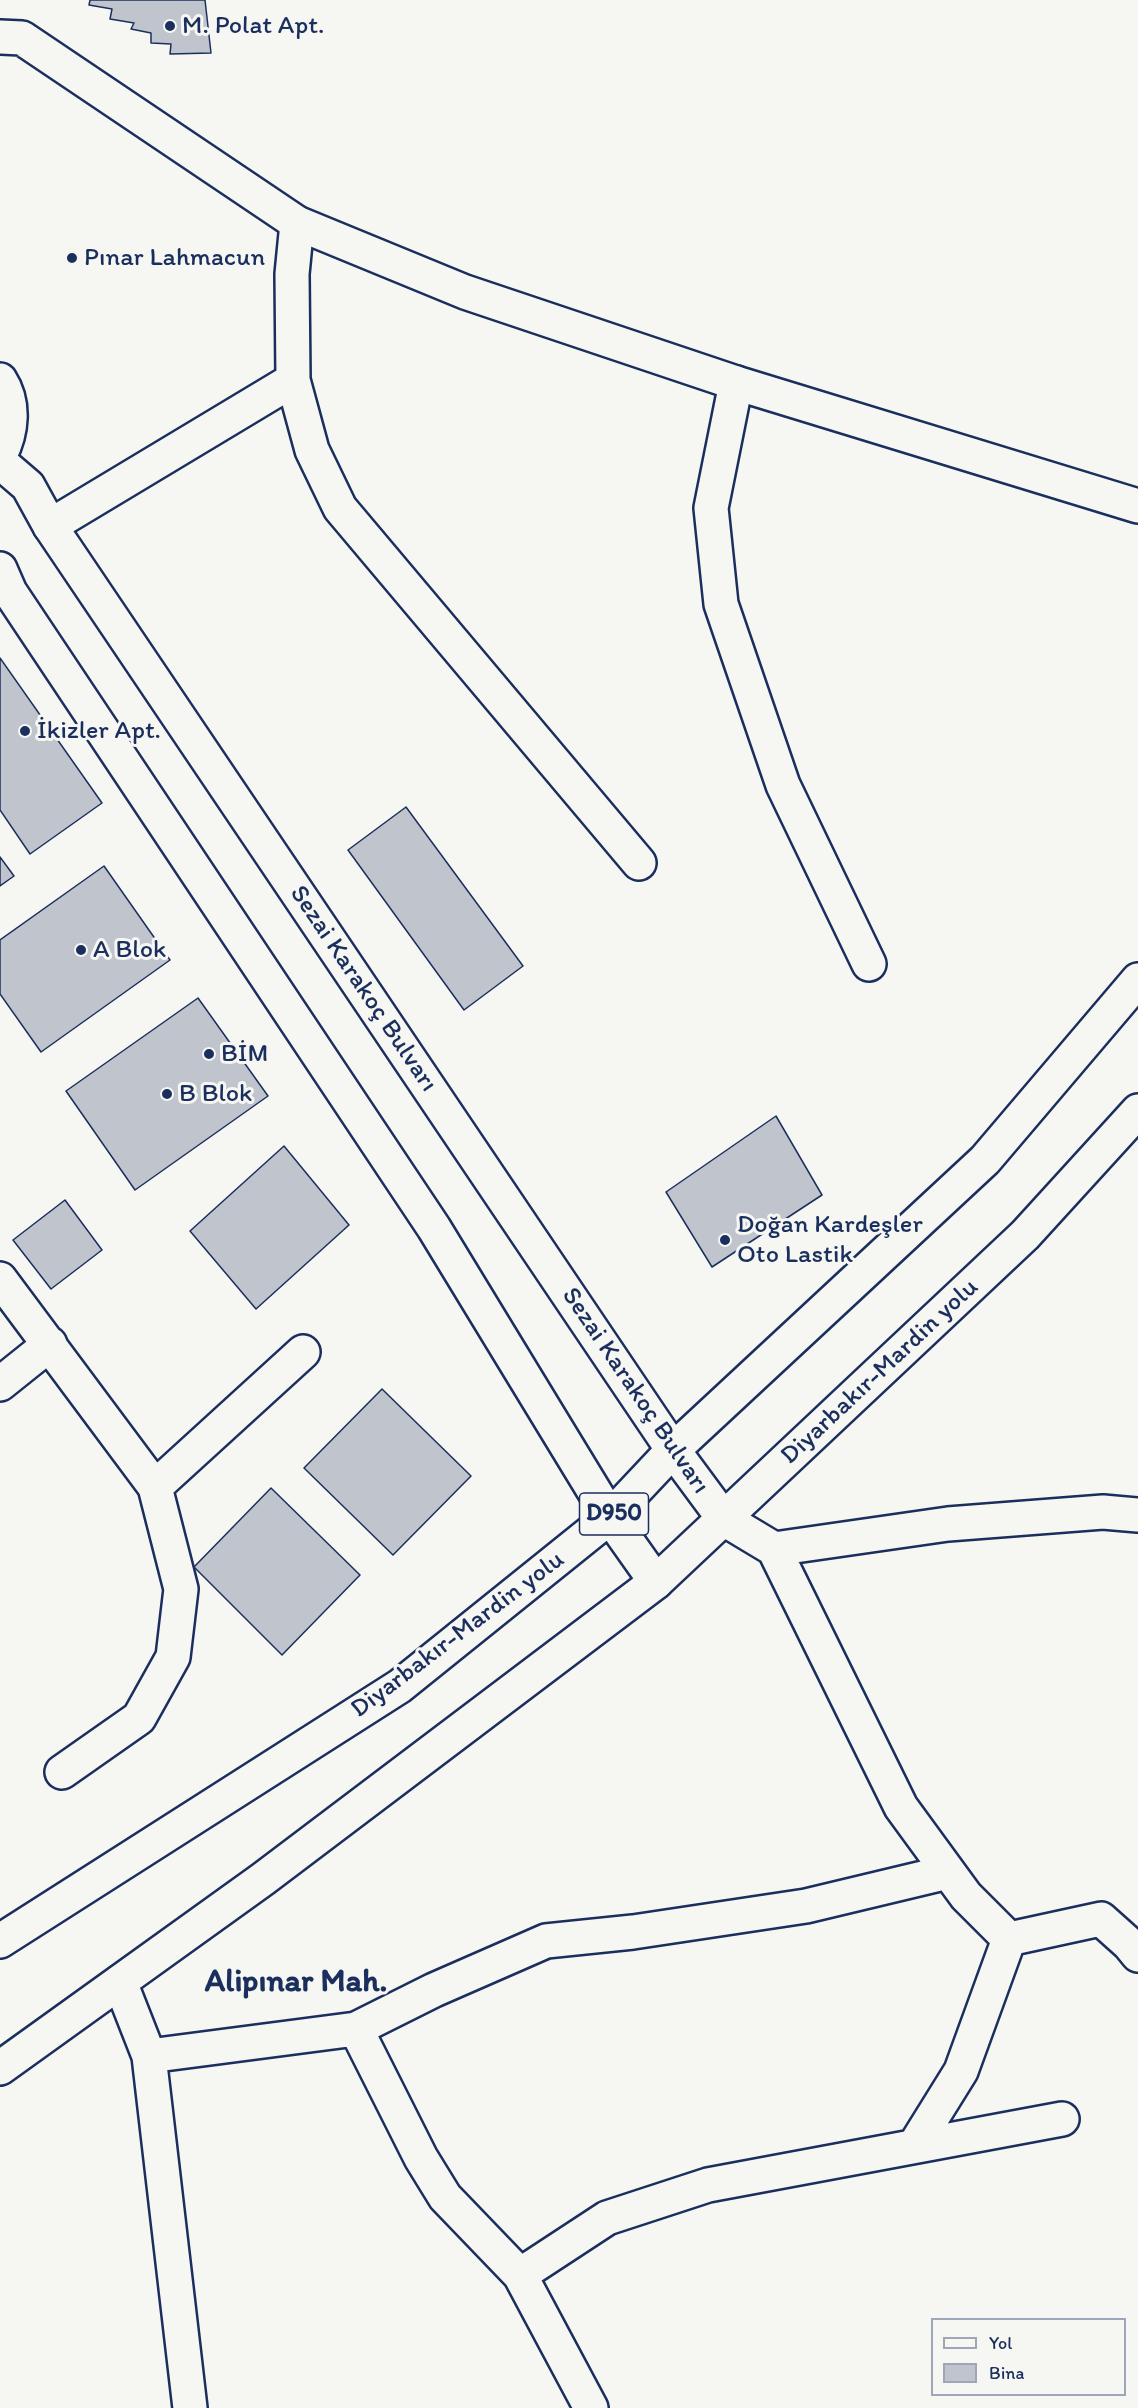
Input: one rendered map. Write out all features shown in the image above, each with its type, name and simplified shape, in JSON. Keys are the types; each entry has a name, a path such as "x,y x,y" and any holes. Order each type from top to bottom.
{"main road":[{"path":"0,37 22,38 297,223 465,292 736,383 1138,506"},
{"path":"297,223 292,274 293,380 312,450 340,508 639,863"},
{"path":"50,526 293,380"},
{"path":"0,381 9,402 10,423 6,442 0,455"},
{"path":"736,383 711,508 721,604 783,785 869,964"},
{"name":"Sezai Karakoç Bulvarı","path":"0,462 28,486 50,526 673,1450 724,1519"},
{"path":"0,569 10,592 434,1228 610,1517 656,1582"},
{"name":"Diyarbakır-Mardin yolu","path":"0,1941 400,1686 610,1517 673,1450 984,1160 1138,980"},
{"name":"Diyarbakır-Mardin yolu","path":"0,2068 263,1879 656,1582 1025,1235 1138,1111"},
{"path":"0,1279 155,1487 180,1589 173,1657 139,1718 63,1772"},
{"path":"0,1384 50,1344"},
{"path":"155,1487 303,1352"},
{"path":"774,1549 948,1524 1103,1512 1138,1515"},
{"path":"724,1519 774,1549 901,1807 966,1896 1009,1939"},
{"path":"149,2056 356,2029 434,1990 546,1941 633,1932 806,1906 948,1872"},
{"path":"1009,1939 1101,1919 1138,1955"},
{"path":"915,2145 961,2071 1009,1939"},
{"path":"120,1982 149,2056 190,2408"},
{"path":"356,2029 421,2158 445,2197 520,2276 591,2408"},
{"path":"520,2276 607,2218 708,2185 1062,2119"}],"building":[{"name":"M. Polat Apt.","path":"90,0 205,0 211,53 170,54 171,44 151,43 151,33 131,29 134,23 110,19 112,9 89,5"},
{"name":"İkizler Apt.","path":"0,658 102,803 30,854 0,810"},
{"path":"406,807 523,966 464,1010 348,850"},
{"path":"0,857 14,876 0,886"},
{"name":"A Blok","path":"104,866 170,960 41,1052 0,994 0,940"},
{"name":"B Blok","path":"198,998 268,1096 135,1190 66,1091"},
{"path":"776,1116 822,1195 712,1267 666,1192"},
{"path":"284,1146 349,1225 256,1309 190,1231"},
{"path":"65,1200 102,1250 51,1289 13,1240"},
{"path":"382,1389 471,1476 393,1555 304,1468"},
{"path":"271,1488 360,1575 282,1655 194,1567"}],"place":[{"name":"M. Polat Apt.","path":"170,26"},
{"name":"Pınar Lahmacun","path":"72,258"},
{"name":"İkizler Apt.","path":"25,731"},
{"name":"A Blok","path":"81,950"},
{"name":"BİM","path":"209,1054"},
{"name":"B Blok","path":"167,1094"},
{"name":"Doğan Kardeşler Oto Lastik","path":"725,1240"}],"district":[{"name":"Alipınar Mah.","path":"296,1983"}]}
